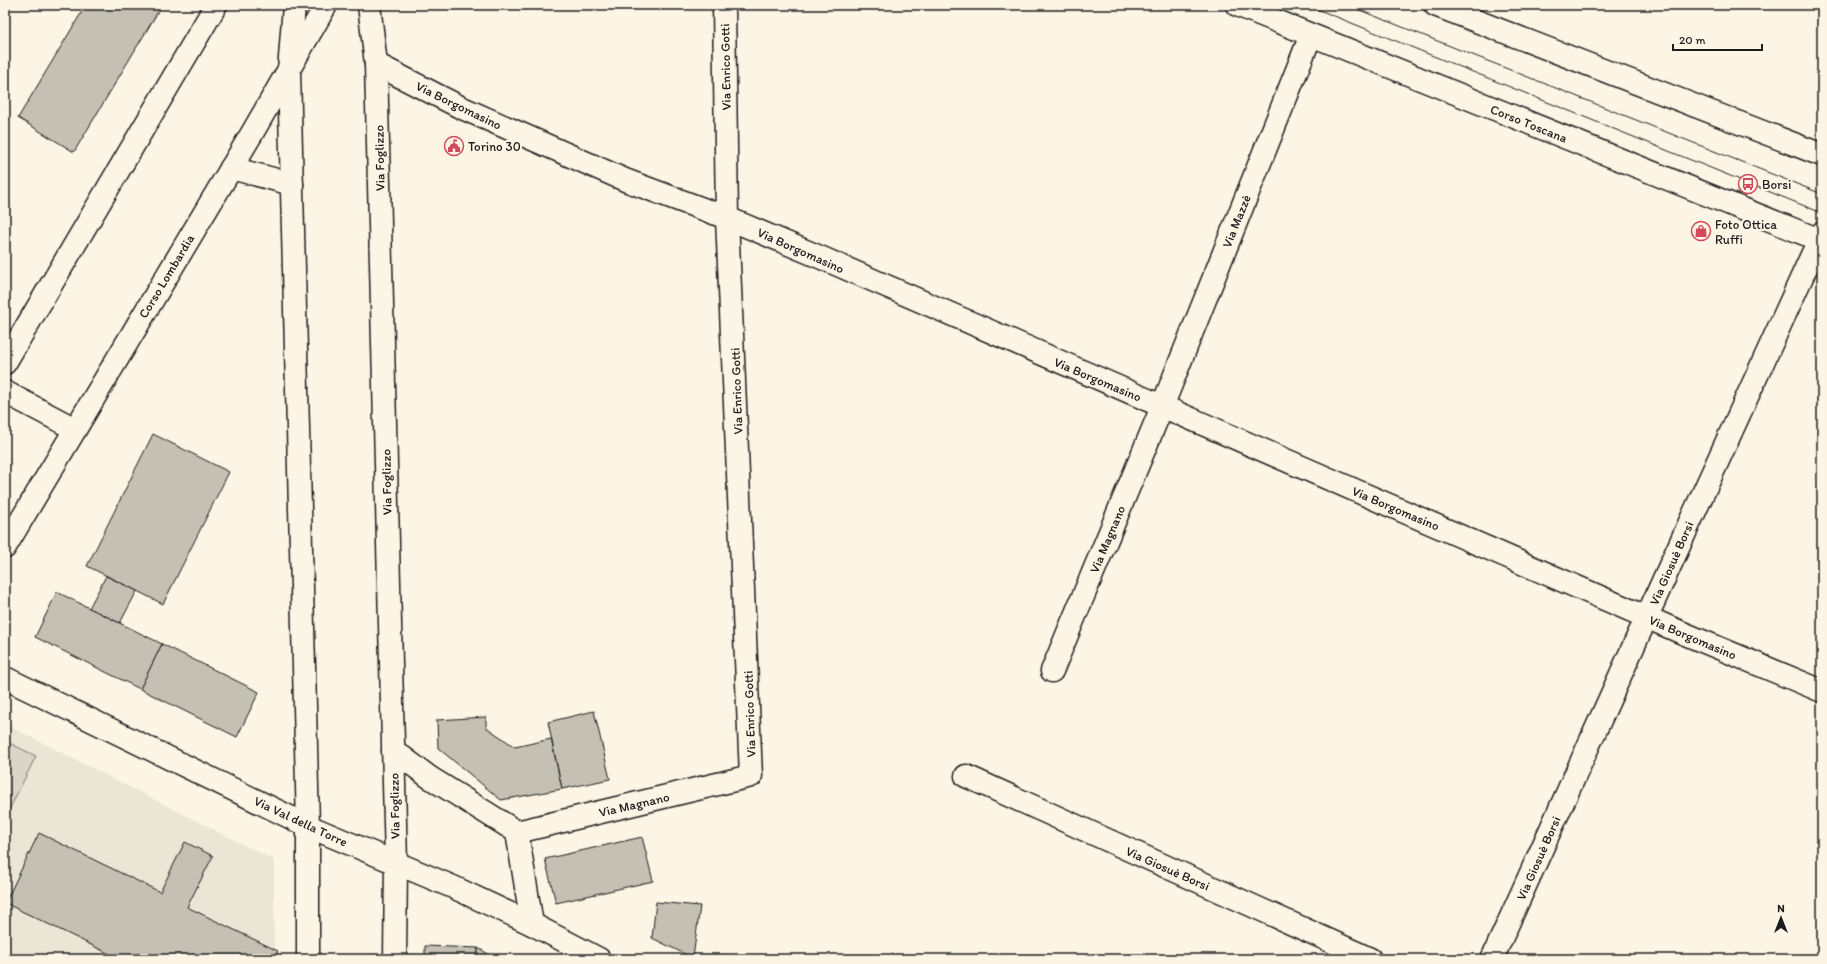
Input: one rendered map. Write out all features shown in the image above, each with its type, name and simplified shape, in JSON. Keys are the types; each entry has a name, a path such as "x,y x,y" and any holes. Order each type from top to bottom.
{"street":[{"path":"5,363 216,5"},
{"path":"294,5 289,71 308,826 308,959"},
{"name":"Corso Lombardia","path":"5,547 289,71 326,5"},
{"name":"Via Foglizzo","path":"370,5 376,64 396,863 395,959"},
{"name":"Via Enrico Gotti","path":"724,5 728,218 751,776"},
{"name":"Corso Toscana","path":"1237,5 1821,238"},
{"path":"1435,5 1822,156"},
{"name":"Via Mazzè","path":"1162,407 1311,35"},
{"name":"Via Borgomasino","path":"376,64 460,107 611,174 654,192 728,218 1647,618 1822,691"},
{"path":"231,168 292,184"},
{"name":"Via Giosuè Borsi","path":"1492,959 1821,238"},
{"path":"5,392 75,429"},
{"name":"Via Magnano","path":"1052,671 1162,407"},
{"name":"Via Val della Torre","path":"5,678 308,826 453,887 532,924 600,959"},
{"path":"393,750 429,777 517,832 532,924"},
{"name":"Via Magnano","path":"517,832 751,776"},
{"name":"Via Giosuè Borsi","path":"966,776 1370,959"}],"shaded area":[{"path":"5,724 274,860 274,959 5,959"},
{"path":"5,741 36,756 5,818"}],"building":[{"path":"86,5 162,5 74,152 18,118"},
{"path":"153,434 229,472 163,604 87,566"},
{"path":"106,576 137,591 120,623 89,608"},
{"path":"57,592 162,644 140,689 35,637"},
{"path":"162,644 259,692 237,737 140,689"},
{"path":"594,711 610,779 562,789 548,722"},
{"path":"486,717 486,727 515,747 551,739 562,789 501,800 438,748 437,720"},
{"path":"39,833 160,892 185,842 213,856 187,907 278,951 274,959 120,959 5,903"},
{"path":"642,837 653,881 556,903 545,859"},
{"path":"656,902 700,906 693,958 652,938"},
{"path":"425,946 478,948 478,959 425,959"},
{"path":"478,948 497,959 478,959"}],"tram line":[{"path":"1307,5 1822,213"},
{"path":"1347,5 1822,194"}],"place":[{"name":"Torino 30","path":"454,146"},
{"name":"Borsi","path":"1748,184"},
{"name":"Foto Ottica Ruffi","path":"1701,231"}]}
